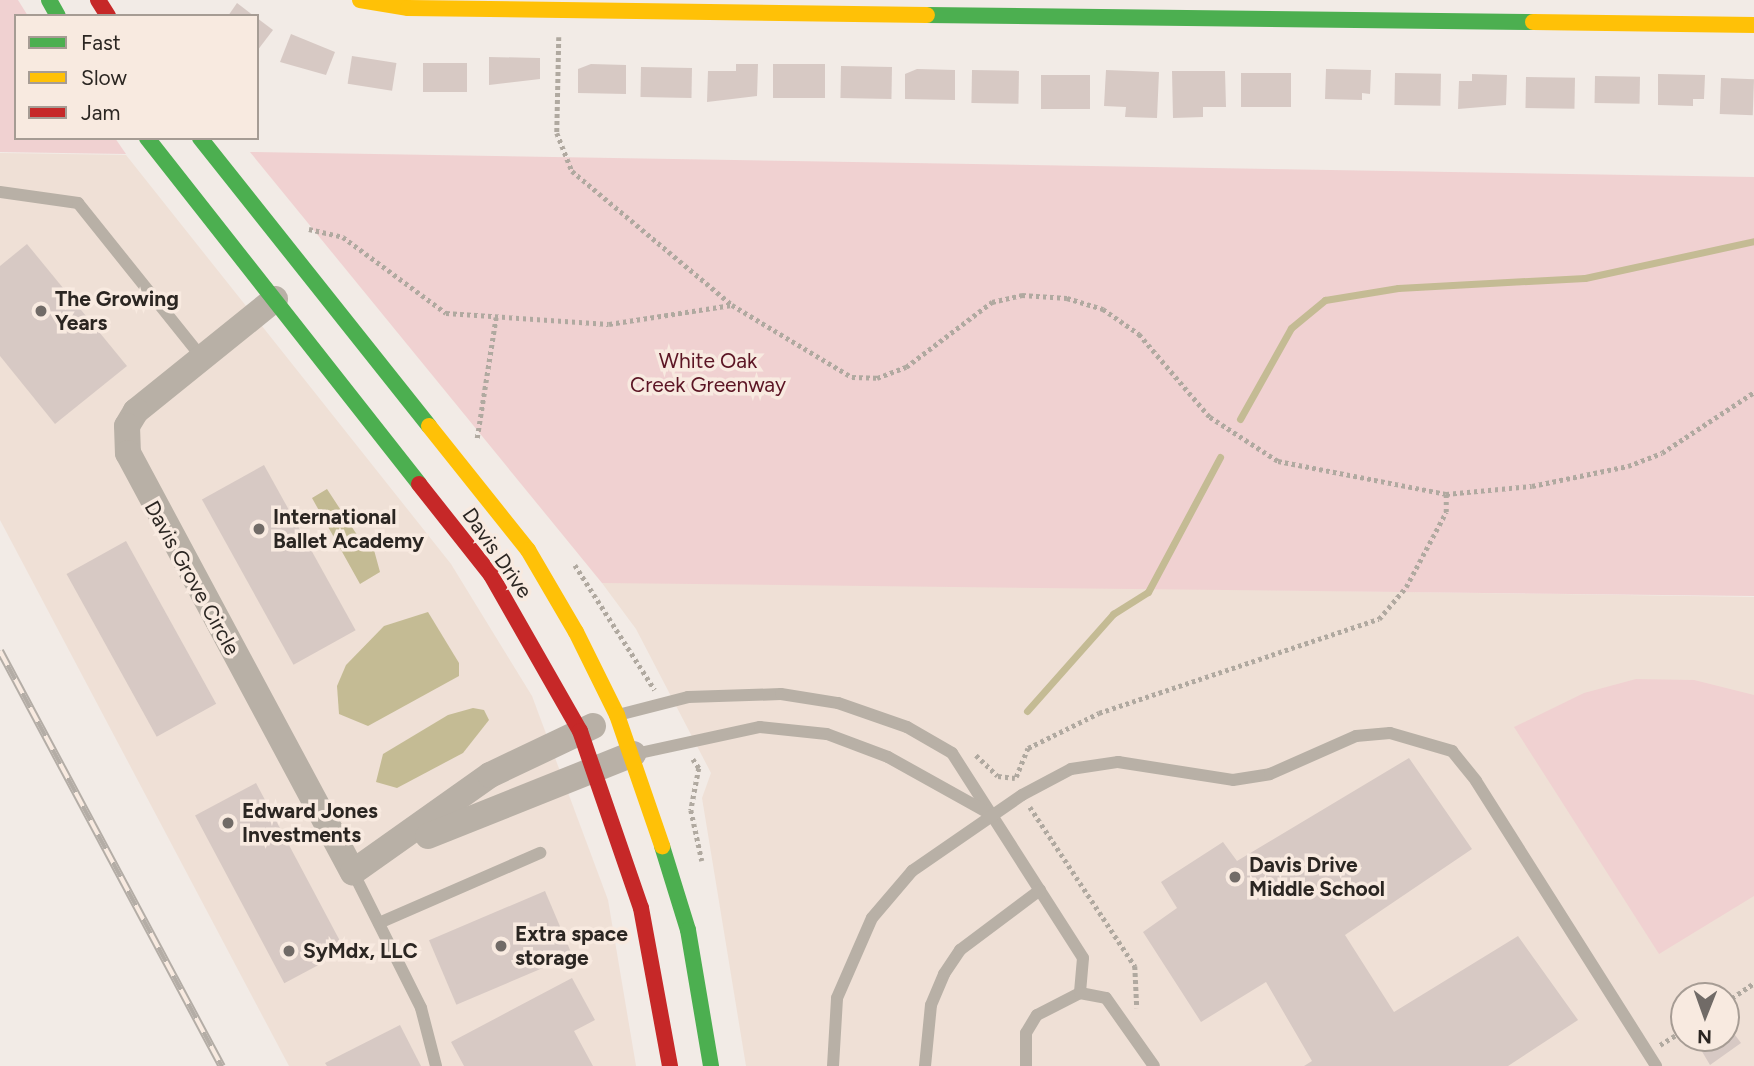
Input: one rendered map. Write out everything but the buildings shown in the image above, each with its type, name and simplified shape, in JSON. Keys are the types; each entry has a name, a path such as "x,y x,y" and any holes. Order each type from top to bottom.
{"main road":[{"path":"360,0 408,8 1069,8 1754,25"},
{"name":"Davis Drive","path":"149,140 491,575 580,731 640,908 670,1066"},
{"name":"Davis Drive","path":"202,140 528,550 617,715 634,754 688,930 711,1066"}],"street":[{"name":"Davis Grove Circle","path":"275,299 136,411 127,426 128,453 353,872"},
{"path":"353,872 378,857 490,775 617,715"},
{"path":"378,857 592,767 634,754"}],"lane":[{"path":"0,192 78,203 202,358"},
{"path":"617,715 661,703 734,693 838,703 907,727 952,753 1083,958 1080,993"},
{"path":"634,754 681,741 761,727 827,734 888,757 990,814"},
{"path":"833,1066 837,998 872,918 912,871 990,814 1071,769 1118,762 1233,780 1270,774 1356,736 1419,737 1452,751 1476,781 1656,1066"},
{"path":"379,923 540,853"},
{"path":"353,872 422,1008 436,1066"},
{"path":"925,1066 931,1005 949,966 989,926 1040,890"},
{"path":"1026,1066 1026,1033 1037,1014 1080,993 1106,999 1154,1066"}],"path":[{"path":"558,9 561,152 572,170 732,305 852,377 877,378 906,367 992,302 1022,295 1067,298 1103,309 1139,334 1210,417 1278,461 1446,494 1532,486 1628,466 1662,453 1754,392"},
{"path":"305,231 316,226 343,237 433,307 496,317 609,324 732,305"},
{"path":"476,446 496,317"},
{"path":"1016,778 1028,748 1099,713 1379,619 1406,587 1446,512 1446,494"},
{"path":"652,679 661,703"},
{"path":"681,741 699,768"},
{"path":"1030,807 1135,966 1136,1007 1143,1017"},
{"path":"1648,1054 1670,1039"}],"shaded area":[{"path":"0,153 126,155 451,564 532,696 608,900 636,1066 289,1066 0,520"},
{"path":"327,489 363,544 374,550 380,572 360,584 312,498"},
{"name":"Davis Drive Middle School","path":"664,581 1754,597 1754,1066 746,1066 702,798 711,773 636,629 602,583"},
{"path":"428,612 459,663 459,676 368,726 339,714 337,686 346,665 384,626"},
{"path":"473,708 484,710 489,720 463,753 397,788 376,782 383,754 448,715"}],"green space":[{"path":"0,0 18,0 27,14 14,14 14,140 116,140 126,154 0,152"},
{"name":"White Oak Creek Greenway","path":"250,152 1754,177 1754,596 602,583"},
{"path":"1636,679 1694,680 1754,695 1754,896 1659,954 1514,727 1584,693"}],"waterway":[{"path":"1240,419 1291,328 1325,300 1398,288 1585,278 1754,241"},
{"path":"1027,711 1113,614 1148,592 1220,457"}],"railway":[{"path":"0,651 222,1066"}],"traffic: fast":[{"path":"49,0 57,14"},
{"path":"927,15 1533,22"},
{"path":"149,140 419,484"},
{"path":"202,140 429,426"},
{"path":"662,846 688,930 711,1066"}],"traffic: slow":[{"path":"360,0 408,8 927,15"},
{"path":"1533,22 1754,25"},
{"path":"429,426 528,550 576,632 617,715 662,846"}],"traffic: jam":[{"path":"98,0 107,14"},
{"path":"419,484 491,575 580,731 641,908 670,1066"}],"place":[{"name":"The Growing Years","path":"41,311"},
{"name":"International Ballet Academy","path":"259,529"},
{"name":"Edward Jones Investments","path":"228,823"},
{"name":"Davis Drive Middle School","path":"1235,877"},
{"name":"Extra space storage","path":"501,946"},
{"name":"SyMdx, LLC","path":"289,951"}]}
